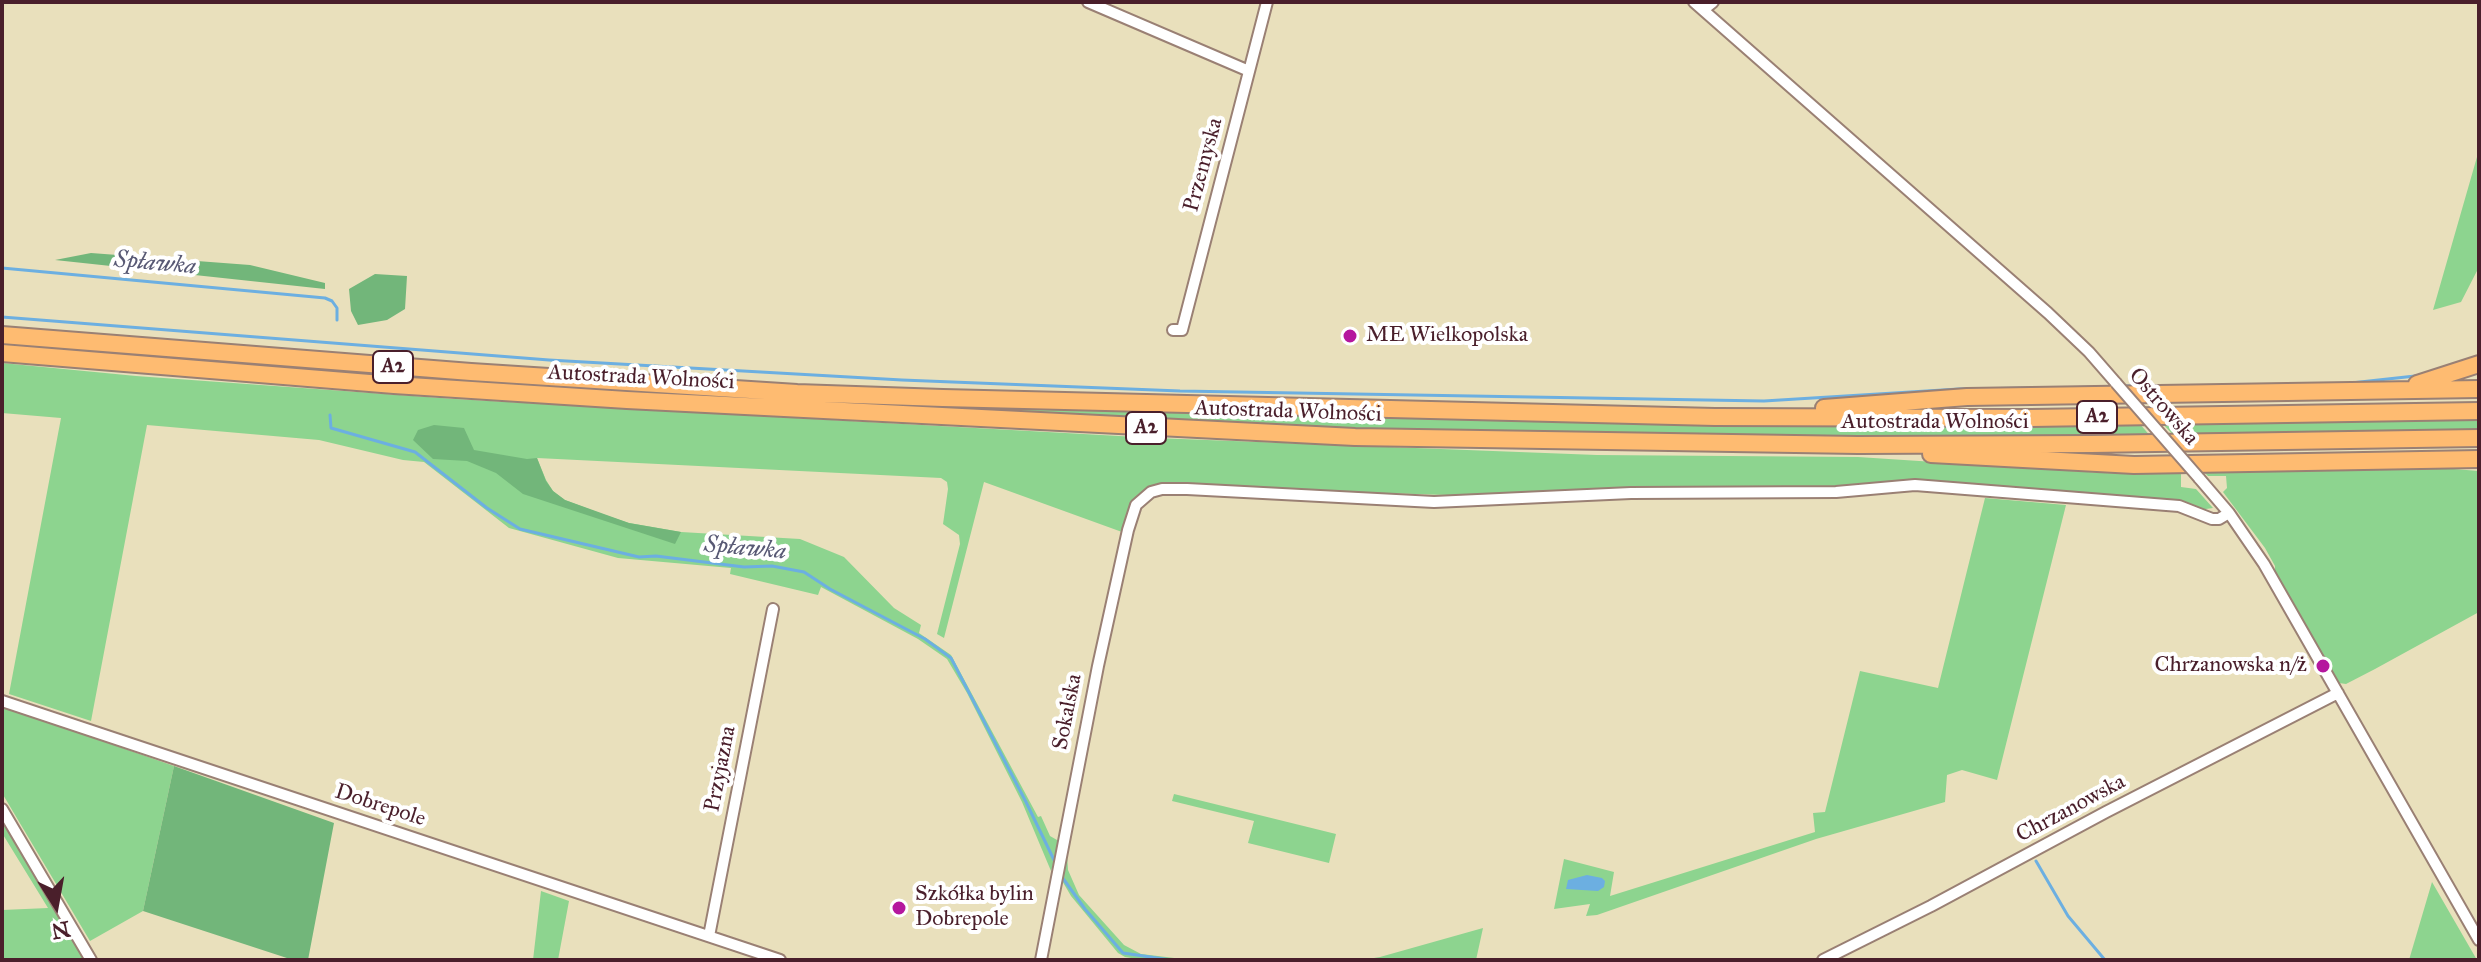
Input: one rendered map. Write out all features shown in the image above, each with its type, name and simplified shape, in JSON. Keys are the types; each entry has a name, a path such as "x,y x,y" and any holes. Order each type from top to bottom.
{"highway":[{"name":"Autostrada Wolności","path":"2,335 455,371 797,393 1715,417 2046,418 2479,411"},
{"name":"Autostrada Wolności","path":"2,353 533,394 1403,439 1858,445 2479,438"},
{"path":"2368,391 2421,383 2479,364"},
{"path":"1715,417 1967,397 2479,389"},
{"path":"1858,445 1904,452 2095,464 2479,459"},
{"path":"2413,462 2479,467"}],"street":[{"path":"1088,2 1249,71"},
{"name":"Przemyska","path":"1173,330 1182,330 1267,2"},
{"name":"Ostrowska","path":"1694,2 2089,352 2229,513 2264,564 2479,940"},
{"path":"1703,10 1713,2"},
{"name":"Sokalska","path":"1041,960 1128,530 1136,505 1151,492 1162,489 1434,502 1631,493 1836,492 1915,485 2179,506 2212,519 2229,513"},
{"name":"Przyjazna","path":"709,936 773,609"},
{"name":"Chrzanowska","path":"1823,960 2338,693"},
{"name":"Dobrepole","path":"2,701 709,936 745,954 780,960"},
{"path":"2,809 91,960"}],"green space":[{"path":"2479,150 2479,267 2461,302 2433,310"},
{"path":"91,253 250,265 325,283 325,289 55,260"},
{"path":"375,274 407,276 405,309 387,320 358,325 351,311 349,289"},
{"path":"2,341 708,394 2139,423 2152,438 1963,439 1320,430 454,383 2,347"},
{"path":"2,363 455,399 1155,438 1597,455 1858,457 2103,473 2181,474 2181,487 2196,489 2213,508 2205,512 2185,503 2146,498 1905,481 1820,487 1693,486 1479,496 1158,486 1130,511 1122,532 984,482 944,638 937,634 960,544 959,535 943,524 948,489 947,482 941,478 537,458 553,491 565,500 629,523 681,532 800,539 844,557 894,608 921,625 919,633 951,655 1038,817 1041,816 1050,836 1059,844 1051,871 1022,802 967,693 947,659 918,639 821,587 818,595 730,574 731,568 618,558 509,528 424,462 319,440 147,425 91,721 9,694 61,418 2,413"},
{"path":"2479,417 2479,432 2175,437 2162,423"},
{"path":"434,425 464,428 474,450 537,458 546,481 565,500 629,523 681,532 675,544 523,494 496,473 467,461 433,459 413,440 418,430"},
{"path":"2441,468 2479,471 2479,612 2346,684 2339,683 2275,572 2265,548 2223,492 2227,488 2226,476 2208,476 2203,471"},
{"path":"1985,498 2066,505 1997,780 1962,770 1947,775 1945,802 1816,839 1597,915 1586,916 1590,904 1554,909 1564,859 1614,872 1610,896 1815,832 1813,813 1825,812 1860,671 1938,688"},
{"path":"2,706 174,766 143,911 90,941 2,793"},
{"path":"174,766 334,823 308,960 293,960 143,911"},
{"path":"1174,794 1336,834 1329,863 1248,843 1254,821 1172,801"},
{"path":"2,819 87,960 2,960 2,910 48,908 2,833"},
{"path":"1067,854 1068,870 1079,895 1124,945 1141,954 1191,960 1144,960 1118,953 1071,896 1061,879"},
{"path":"2432,882 2477,960 2409,960"},
{"path":"541,891 569,901 558,960 533,960"},
{"path":"1483,928 1476,960 1362,960 1380,957"}],"water":[{"path":"1587,875 1602,878 1604,887 1598,891 1566,889 1568,880"}],"waterway":[{"name":"Spławka","path":"2,268 325,298 337,308 337,320"},
{"path":"2,317 549,360 902,380 1180,391 1764,401 1959,389 2115,387"},
{"path":"2351,383 2415,376"},
{"path":"2123,386 2143,386"},
{"name":"Spławka","path":"330,415 331,428 415,452 487,508 520,529 639,557 656,556 744,567 772,566 804,572 925,639 951,658 1054,860"},
{"path":"2036,861 2068,916 2105,960"},
{"name":"Spławka","path":"1062,877 1123,953 1171,960"}],"place":[{"name":"ME Wielkopolska","path":"1350,336"},
{"name":"Chrzanowska n/ż","path":"2323,666"},
{"name":"Szkółka bylin Dobrepole","path":"899,908"}]}
